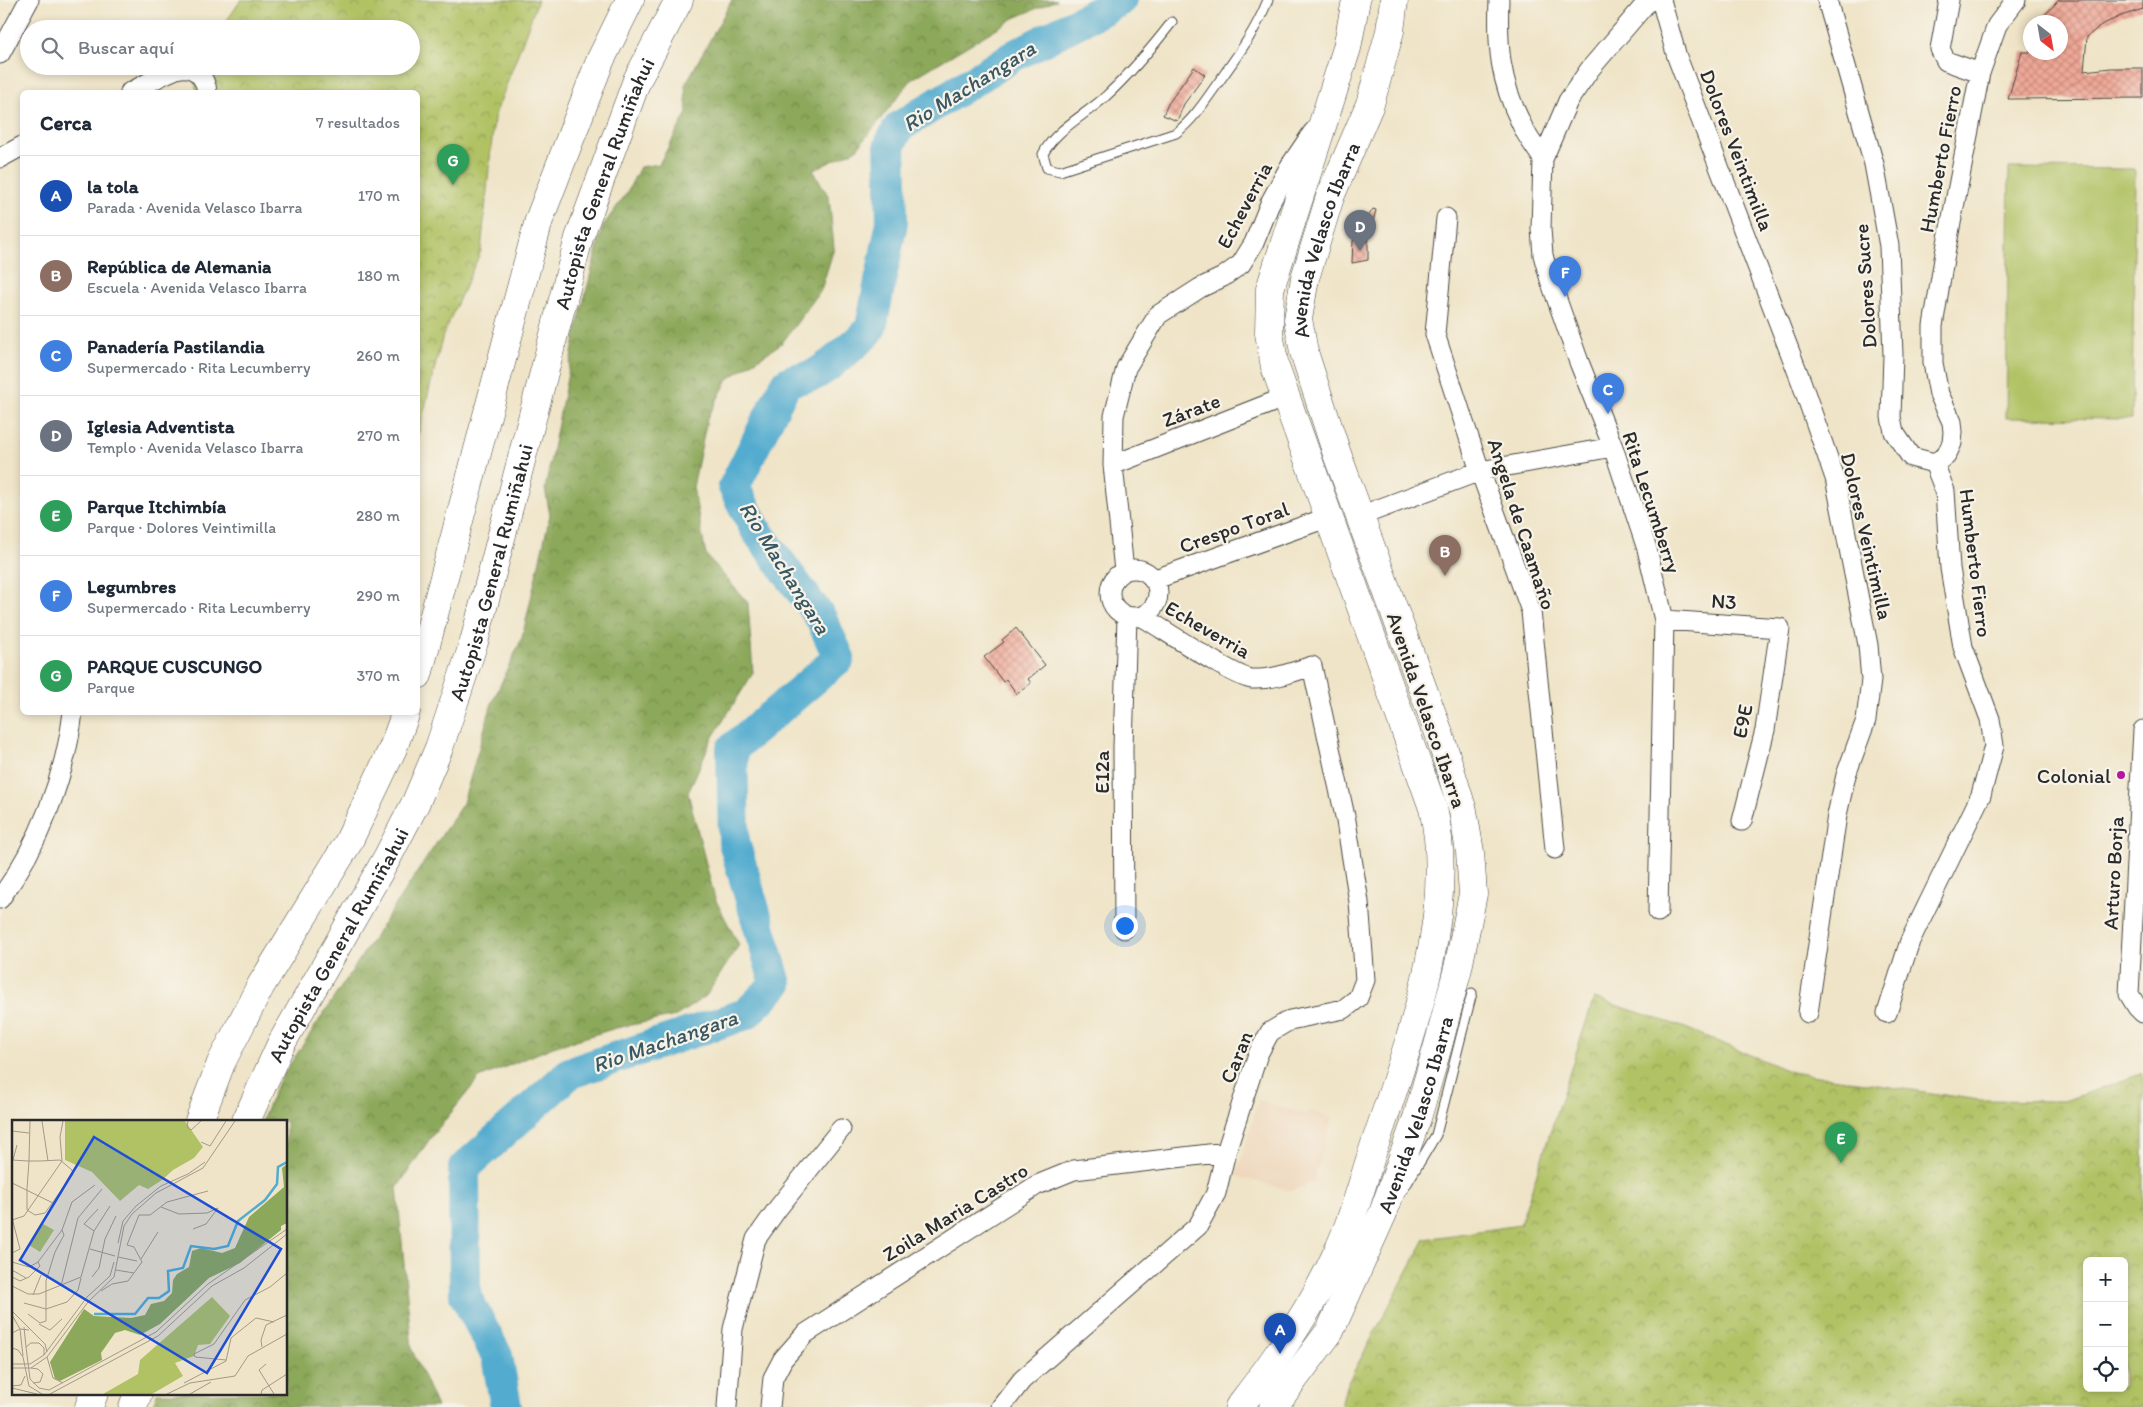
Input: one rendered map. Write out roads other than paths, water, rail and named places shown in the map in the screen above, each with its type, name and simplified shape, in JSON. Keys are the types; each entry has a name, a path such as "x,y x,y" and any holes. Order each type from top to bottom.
{"main road":[{"name":"Autopista General Rumiñahui","path":"420,667 539,220 600,61 630,0"},
{"name":"Autopista General Rumiñahui","path":"246,1120 281,1044 408,818 439,748 474,642 579,238 637,80 680,0"},
{"name":"Avenida Velasco Ibarra","path":"1239,1407 1280,1354 1339,1250 1412,1031 1431,956 1440,891 1439,833 1433,808 1286,398 1275,366 1269,333 1270,289 1347,48 1356,0"},
{"name":"Avenida Velasco Ibarra","path":"1273,1407 1330,1331 1383,1213 1416,1118 1439,1042 1458,968 1472,894 1470,852 1463,811 1439,733 1336,454 1307,362 1298,319 1305,278 1330,197 1370,104 1390,31 1394,0"},
{"name":"Autopista General Rumiñahui","path":"199,1120 221,1063 260,987 348,843 393,748 405,715"},
{"path":"89,1407 94,1394"},
{"path":"133,1407 138,1394"}],"street":[{"path":"0,54 29,0"},
{"path":"1499,0 1498,39 1503,78 1521,124 1543,159"},
{"name":"Rita Lecumberry","path":"1649,0 1590,69 1568,101 1543,159 1541,229 1543,255 1579,362 1613,447 1647,549 1664,620 1658,912"},
{"name":"Dolores Veintimilla","path":"1662,0 1677,57 1835,478 1868,645 1871,680 1866,720 1846,776 1837,815 1808,1014"},
{"name":"Dolores Sucre","path":"1827,0 1874,164 1889,246 1892,355 1891,417 1894,432 1911,457 1934,463"},
{"path":"1949,0 1940,50 1946,61 1980,73"},
{"name":"Humberto Fierro","path":"1887,1013 1910,941 1981,795 1994,746 1990,719 1963,647 1950,568 1945,491 1934,463 1946,456 1952,443 1954,432 1952,422 1940,394 1932,362 1933,326 1980,73 1998,25 2016,0"},
{"path":"134,90 165,75"},
{"path":"201,75 205,90"},
{"name":"Echeverria","path":"1124,571 1113,465 1114,416 1126,368 1158,315 1200,288 1223,277 1241,264 1254,243 1271,201 1290,166 1325,114"},
{"path":"0,158 20,147"},
{"name":"Angela de Caamaño","path":"1446,218 1436,334 1480,471 1530,611 1555,848"},
{"name":"Zárate","path":"1113,465 1286,398"},
{"path":"1360,516 1480,471 1613,447"},
{"name":"Crespo Toral","path":"1154,580 1329,517"},
{"name":"Echeverria","path":"1134,616 1148,612 1158,593 1154,580 1140,570 1132,569 1124,571 1112,583 1110,599 1120,613 1134,616 1228,669 1250,679 1274,677 1312,666"},
{"name":"E12a","path":"1124,929 1123,747 1134,616"},
{"name":"N3","path":"1664,620 1780,628"},
{"name":"E9E","path":"1742,821 1765,730 1780,628"},
{"name":"Caran","path":"1002,1407 1022,1380 1198,1226 1216,1193 1226,1152 1258,1054 1270,1032 1290,1020 1344,1009 1358,998 1365,980 1359,902 1346,821 1312,666"},
{"path":"0,899 22,867 51,801 62,768 72,715"},
{"name":"Arturo Borja","path":"2143,730 2130,994 2137,1007 2143,1013"},
{"path":"727,1407 733,1329 756,1239 778,1208 841,1129"},
{"name":"Zoila Maria Castro","path":"770,1407 773,1378 783,1359 805,1334 1037,1185 1074,1170 1226,1152"}],"lane":[{"path":"1172,22 1132,72 1103,99 1049,142 1042,154 1047,168 1060,171 1176,133 1190,122 1241,50 1258,25 1268,0"},
{"path":"1383,1213 1404,1190 1436,1135 1472,993"}],"waterway":[{"name":"Rio Machangara","path":"506,1407 497,1356 465,1295 464,1168 570,1073 746,1014 776,984 734,842 732,749 839,658 821,618 756,530 734,487 785,385 788,382 814,375 821,371 866,334 871,327 892,222 890,144 899,127 1015,55 1121,0"}],"place":[{"name":"PARQUE CUSCUNGO","path":"453,185"},
{"name":"Iglesia Adventista","path":"1360,251"},
{"name":"Legumbres","path":"1565,297"},
{"name":"Panadería Pastilandia","path":"1608,414"},
{"name":"República de Alemania","path":"1445,576"},
{"name":"Colonial","path":"2121,775"},
{"name":"Parque Itchimbía","path":"1841,1163"},
{"name":"la tola","path":"1280,1354"}]}
